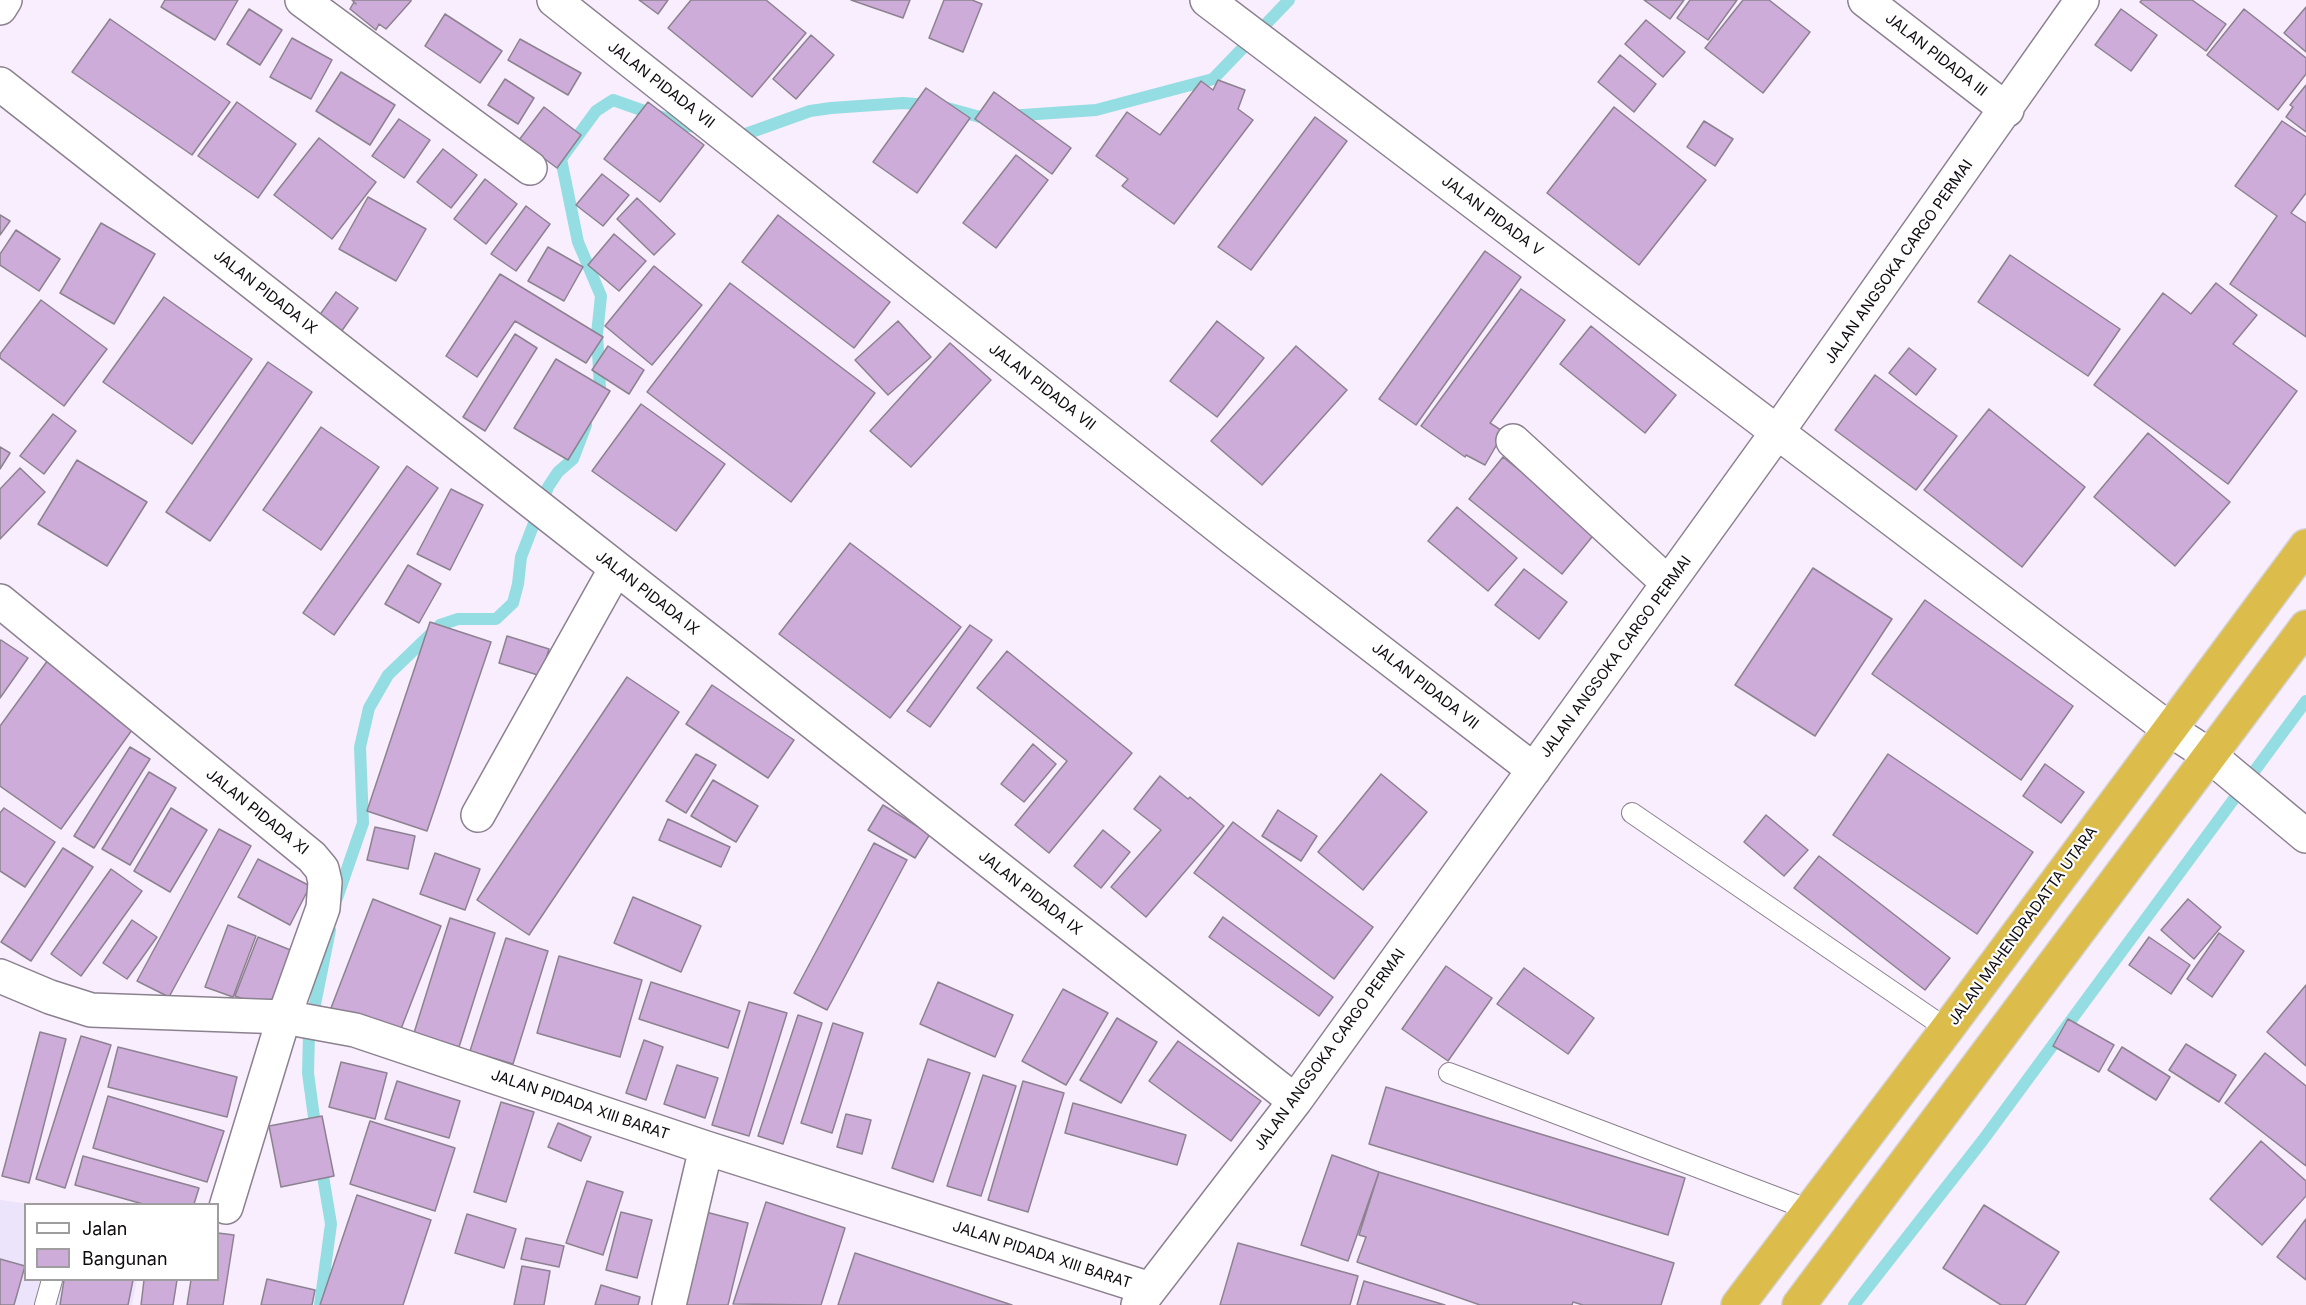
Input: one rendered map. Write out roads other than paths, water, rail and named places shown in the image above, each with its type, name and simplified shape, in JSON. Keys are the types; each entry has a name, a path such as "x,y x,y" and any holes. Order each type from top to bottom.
{"highway":[{"name":"JALAN MAHENDRADATTA UTARA","path":"1738,1305 1947,1029 2306,546"},
{"path":"1799,1305 2306,627"}],"street":[{"path":"0,8 5,0"},
{"path":"302,0 530,168"},
{"name":"JALAN PIDADA VII","path":"554,0 1233,539 1534,770"},
{"name":"JALAN PIDADA V","path":"1207,0 2169,729 2209,756 2306,836"},
{"name":"JALAN PIDADA III","path":"1864,0 2007,110"},
{"name":"JALAN ANGSOKA CARGO PERMAI","path":"1144,1297 1295,1101 1778,431 2007,110 2082,0"},
{"name":"JALAN PIDADA IX","path":"0,84 1295,1101"},
{"path":"1513,441 1668,584"},
{"path":"478,815 616,568"},
{"name":"JALAN PIDADA XI","path":"0,601 312,857 322,869 326,882 323,908 284,1017 226,1207"},
{"name":"JALAN PIDADA XIII BARAT","path":"0,976 50,997 91,1010 284,1017 355,1030 1144,1297"},
{"path":"669,1305 706,1148"}],"lane":[{"path":"1632,813 1947,1029"},
{"path":"1449,1073 1810,1210"},
{"path":"45,1305 52,1281"}],"waterway":[{"path":"1008,116 1096,110 1213,79 1289,0"},
{"path":"595,400 600,388 597,334 601,296 578,242 561,159 596,111 613,100 684,125 701,128"},
{"path":"733,134 743,135 810,111 903,103 929,105"},
{"path":"947,108 980,117 991,117"},
{"path":"337,898 363,823 360,747 369,708 388,675 440,625 458,619 496,619 513,603 521,557 548,487 558,472 573,459 586,425"},
{"path":"1854,1305 1983,1140 2306,701"},
{"path":"316,1132 308,1073 309,1034 330,930"},
{"path":"320,1305 331,1224 321,1164"}]}
